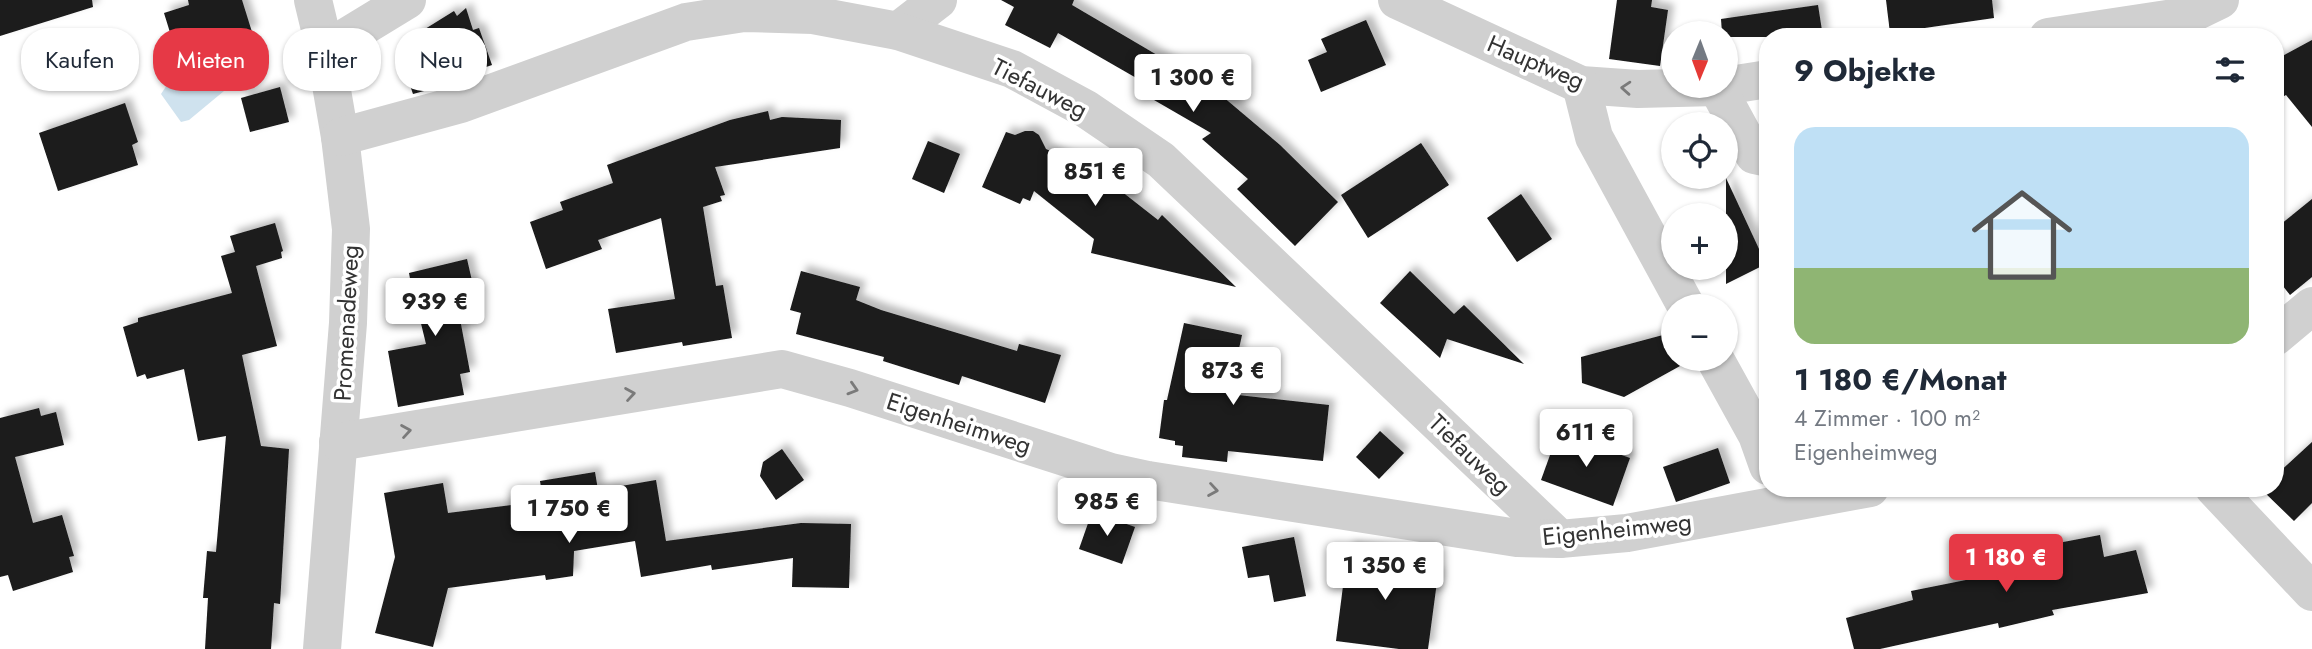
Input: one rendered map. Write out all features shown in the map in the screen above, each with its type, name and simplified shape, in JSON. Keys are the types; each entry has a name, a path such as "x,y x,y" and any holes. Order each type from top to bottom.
{"street":[{"name":"Promenadeweg","path":"313,0 320,28"},
{"path":"361,28 407,0"},
{"path":"898,31 938,0"},
{"name":"Hauptweg","path":"1397,0 1581,85 1661,88"},
{"path":"2108,28 2187,16 2220,0"},
{"name":"Tiefauweg","path":"340,137 461,104 686,22 744,13 813,15 898,31 1013,69 1086,109 1161,160 1560,539"},
{"name":"Hauptweg","path":"1738,84 1759,80"},
{"path":"1581,85 1594,137 1679,294"},
{"name":"Promenadeweg","path":"322,649 348,323 351,229 332,91"},
{"path":"1723,98 1754,155 1759,156"},
{"path":"2284,329 2312,306"},
{"name":"Eigenheimweg","path":"338,442 782,369 1123,475 1517,538 1560,539 1627,533 1778,497"},
{"path":"1722,371 1759,441"},
{"path":"2222,497 2312,592"}],"water":[{"path":"163,91 224,91 189,120 181,122 161,94"}],"building":[{"path":"0,0 92,0 93,7 0,36"},
{"path":"188,0 242,0 251,28 169,28 164,13 189,5"},
{"path":"1001,0 1074,0 1072,5 1220,92 1217,97 1222,96 1280,145 1338,202 1295,246 1237,189 1248,179 1202,139 1211,133 1154,100 1159,91 1058,33 1050,48 1005,25 1014,7"},
{"path":"1617,0 1652,0 1651,7 1668,10 1666,21 1661,21 1660,66 1609,59"},
{"path":"1886,0 1992,0 1994,18 1925,28 1889,28"},
{"path":"1818,5 1822,28 1759,28 1759,37 1738,37 1738,21 1721,21"},
{"path":"466,8 472,28 427,28 454,11 457,16"},
{"path":"1366,20 1386,65 1321,92 1308,60 1327,52 1321,39"},
{"path":"2312,40 2312,127 2286,95 2284,96 2284,55"},
{"path":"487,51 492,65 487,67"},
{"path":"280,87 289,122 250,132 241,98"},
{"path":"125,103 138,142 132,145 138,165 58,191 39,133"},
{"path":"768,111 770,120 782,117 841,120 840,148 715,167 725,195 720,196 722,201 703,207 716,286 723,285 732,338 683,346 682,342 616,353 608,309 675,299 661,218 598,240 602,249 546,269 530,222 563,210 560,202 613,183 607,165 730,120"},
{"path":"1033,131 1039,135 1046,149 1098,173 1158,220 1162,215 1236,287 1091,253 1094,239 1034,191 1030,201 1023,198 1020,204 982,187 1006,132 1015,135"},
{"path":"928,141 960,154 944,193 912,179"},
{"path":"1421,143 1449,185 1368,238 1341,195"},
{"path":"1726,189 1731,189 1738,203 1726,203"},
{"path":"1521,194 1552,239 1517,262 1487,218"},
{"path":"2312,199 2312,277 2290,295 2284,287 2284,222"},
{"path":"1738,204 1759,249 1759,268 1738,278"},
{"path":"275,223 283,251 282,258 256,266 277,346 242,355 261,446 289,449 280,604 274,603 271,649 205,649 208,598 203,598 207,551 216,552 226,436 198,441 184,369 147,379 145,374 137,377 123,327 138,322 138,318 232,293 221,256 235,252 230,236"},
{"path":"467,259 475,294 456,298 470,372 460,374 464,395 398,407 388,351 426,344 416,303 408,291 411,284 409,273"},
{"path":"801,271 860,287 856,300 881,310 1017,351 1019,344 1061,355 1045,403 962,376 959,385 883,361 884,357 796,334 801,313 790,310"},
{"path":"1410,271 1454,314 1464,305 1524,364 1447,339 1440,358 1380,303"},
{"path":"1184,323 1242,335 1229,394 1329,405 1323,461 1228,451 1227,462 1182,457 1183,446 1175,445 1175,441 1159,438 1164,400 1167,400"},
{"path":"1661,336 1661,371 1671,371 1624,397 1582,383 1581,357"},
{"path":"39,408 41,416 56,412 64,445 15,457 33,523 62,515 74,556 69,557 73,572 13,591 8,575 0,577 0,418"},
{"path":"1380,431 1404,453 1379,479 1356,457"},
{"path":"1558,433 1630,458 1613,506 1541,480"},
{"path":"2312,442 2312,503 2294,521 2269,497 2284,497 2284,468"},
{"path":"1718,448 1730,483 1676,502 1663,467"},
{"path":"782,449 804,480 776,500 760,476 763,462"},
{"path":"595,472 598,490 656,480 666,541 801,523 851,524 849,588 792,587 793,558 712,570 711,565 641,577 635,541 574,551 573,576 546,580 545,575 448,588 433,647 375,633 395,557 384,493 443,483 448,513 543,501 540,481"},
{"path":"1092,512 1135,527 1122,564 1079,549"},
{"path":"2100,535 2104,557 2136,550 2148,593 2052,610 2054,615 1999,628 1998,623 1880,649 1854,649 1846,618 1913,600 1911,591 1981,577 1980,558"},
{"path":"1294,537 1306,596 1274,602 1269,575 1248,578 1242,547"},
{"path":"1348,547 1406,555 1404,570 1438,574 1428,649 1399,649 1336,641"}]}
